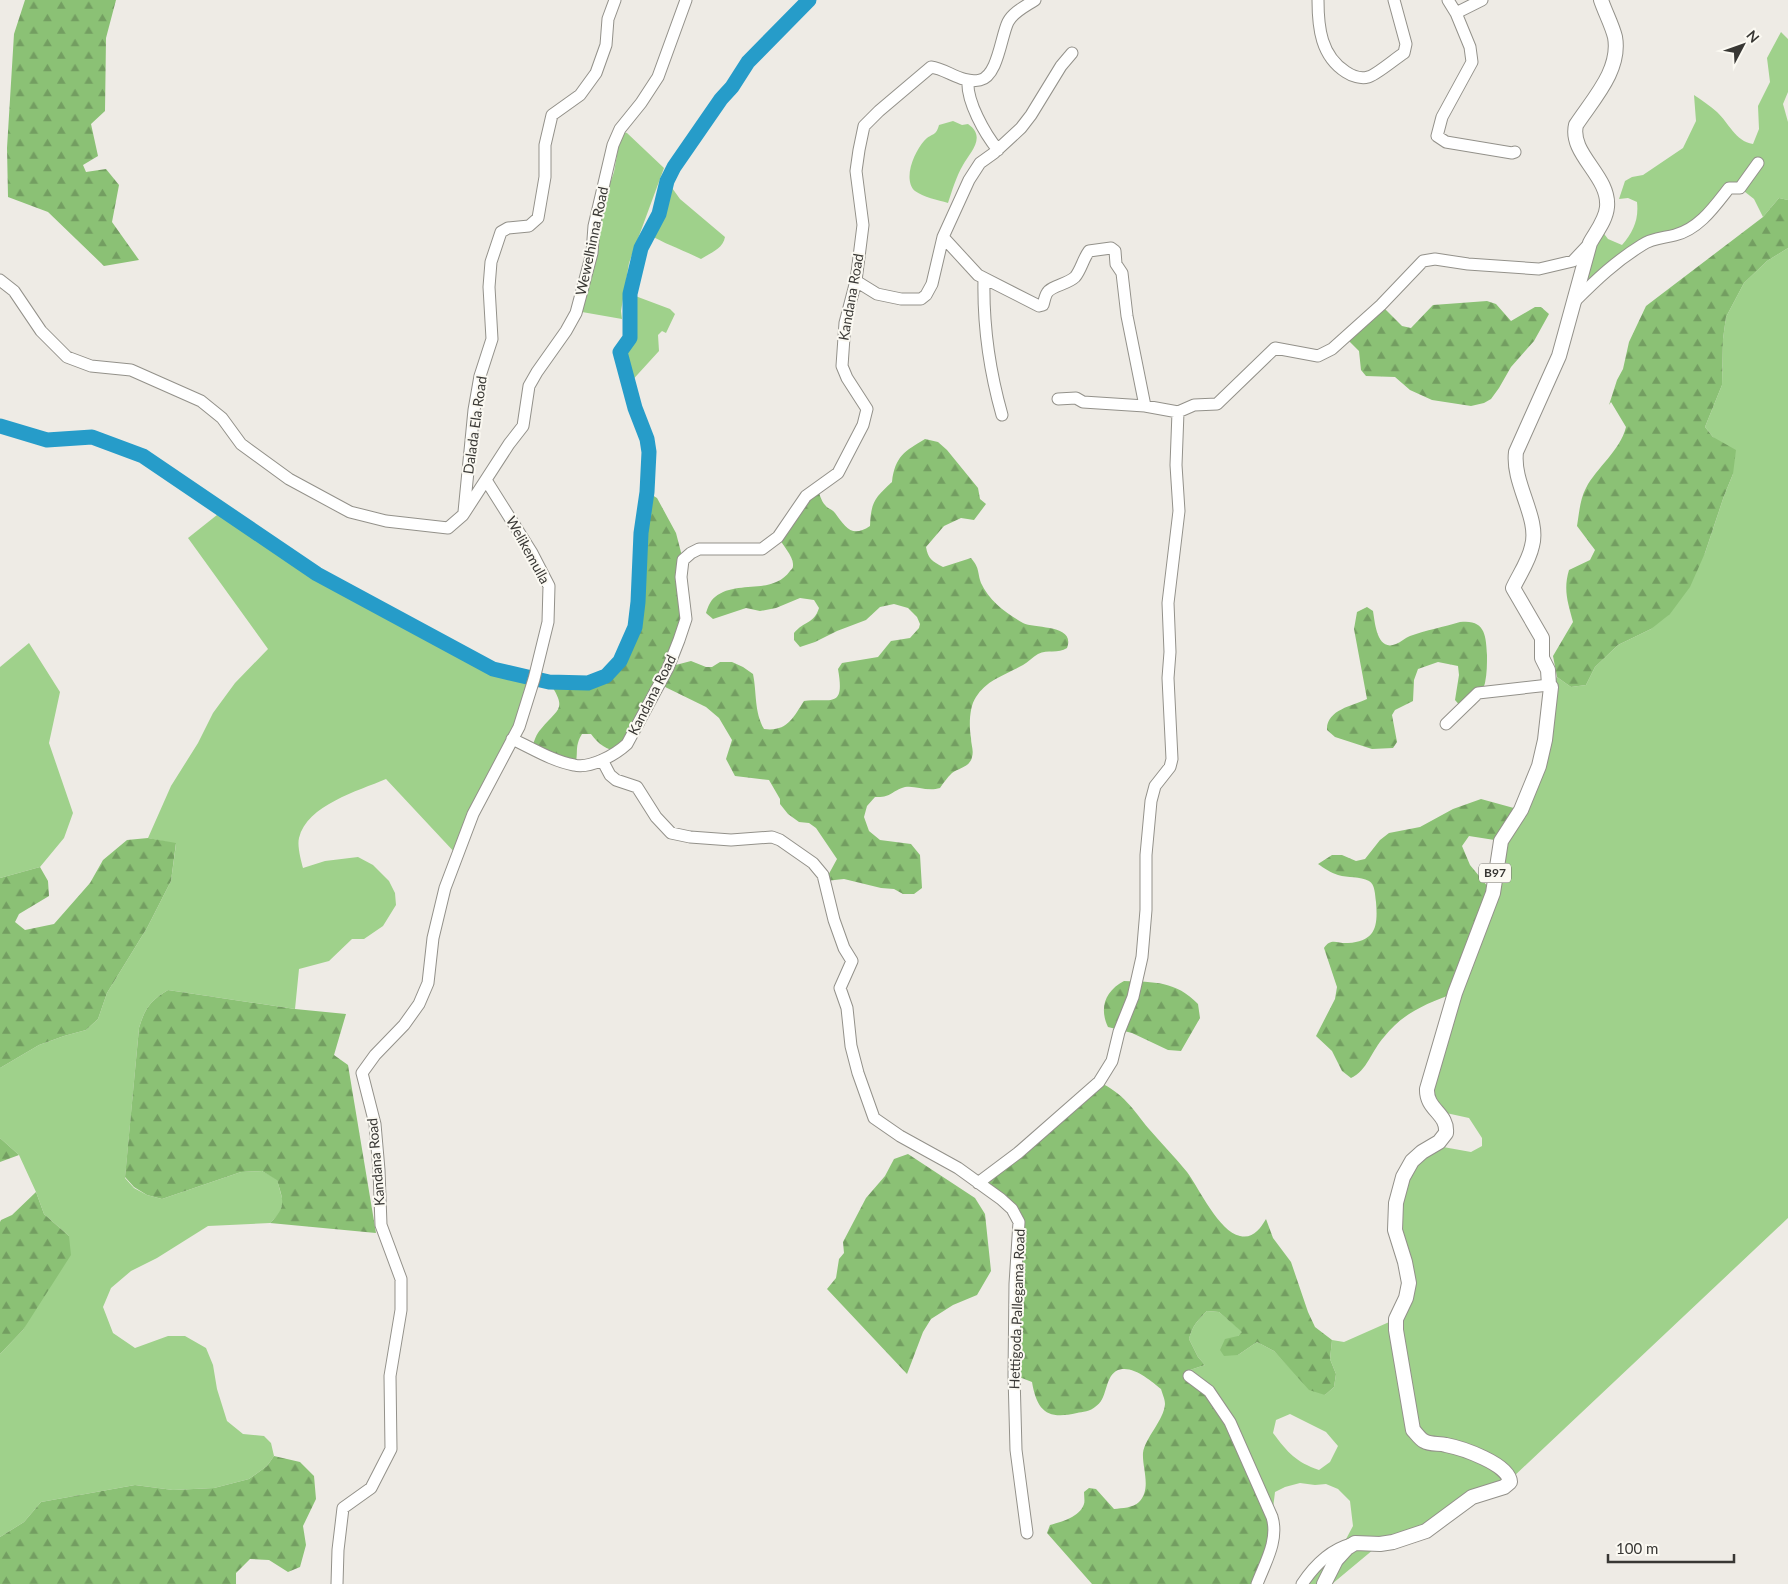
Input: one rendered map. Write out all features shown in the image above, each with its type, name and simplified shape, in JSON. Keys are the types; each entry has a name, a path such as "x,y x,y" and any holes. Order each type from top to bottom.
{"main road":[{"name":"B97","path":"1355,1544 1393,1542 1426,1531 1472,1497 1504,1487 1510,1482 1507,1474 1487,1459 1446,1444 1434,1444 1424,1441 1413,1430 1396,1330 1396,1319 1406,1298 1410,1283 1406,1262 1395,1230 1396,1202 1403,1177 1412,1161 1422,1152 1439,1142 1446,1133 1444,1122 1426,1098 1427,1089 1455,993 1493,893 1501,841 1520,810 1539,766 1545,740 1551,687 1548,670 1542,658 1542,638 1513,588 1533,545 1531,520 1515,464 1516,452 1559,356 1590,243 1606,213 1606,193 1579,147 1574,133 1576,125 1612,68 1616,52 1614,36 1601,0"},
{"path":"1324,1584 1336,1560 1347,1548 1355,1544"}],"street":[{"name":"Dalada Ela Road","path":"464,515 474,410 480,376 492,340 489,287 491,262 501,232 508,228 529,226 538,218 545,177 544,144 552,116 580,95 596,73 606,45 608,19 615,0"},
{"name":"Wewelhinna Road","path":"0,280 14,291 41,331 66,357 91,366 132,370 201,401 222,418 241,444 289,479 350,512 386,522 448,528 464,515 509,444 523,426 527,394 532,380 566,331 576,313 592,253 594,226 613,145 620,129 641,103 658,77 686,0"},
{"path":"998,150 989,139 973,107 968,89 968,80 980,80 986,77 996,62 1008,22 1018,11 1035,0"},
{"path":"1318,0 1318,22 1322,41 1331,60 1352,76 1369,77 1404,53 1406,44 1394,0"},
{"path":"1448,0 1456,13 1470,47 1472,62 1442,117 1438,136 1446,142 1515,152"},
{"path":"1456,13 1482,0"},
{"path":"856,281 877,294 901,299 923,298 932,284 943,237 969,180 980,163 998,150 1021,128 1061,66 1072,53"},
{"name":"Kandana Road","path":"337,1584 338,1550 344,1508 371,1488 391,1449 390,1376 401,1310 401,1279 381,1225 375,1124 362,1073 404,1025 419,1004 428,983 433,938 445,888 473,814 512,739 575,766 602,760 618,753 627,744 671,658 686,619 681,577 683,560 699,549 762,549 778,537 806,496 838,473 863,426 867,411 842,366 845,323 856,281 863,225 856,171 864,126 931,67 968,80"},
{"path":"1575,301 1608,268 1644,243 1676,235 1694,228 1728,188 1740,188 1758,163"},
{"path":"943,237 960,258 984,279 998,284 1039,306 1043,305 1047,293 1051,289 1076,276 1089,251 1111,248 1115,251 1116,264 1122,272 1127,316 1145,406"},
{"path":"1058,399 1076,398 1083,402 1145,406 1178,412 1194,405 1217,404 1275,348 1318,356 1332,349 1424,261 1435,259 1468,264 1539,268 1573,261 1590,243"},
{"path":"984,279 985,328 992,378 1002,415"},
{"path":"978,1182 1018,1153 1099,1082 1112,1061 1118,1032 1133,997 1142,957 1146,910 1146,855 1151,801 1155,786 1170,767 1172,759 1168,678 1170,652 1168,603 1179,511 1176,465 1178,412"},
{"name":"Welikemulla","path":"486,480 532,553 549,586 548,622 541,654 527,701 512,739"},
{"path":"1446,724 1478,693 1549,684"},
{"name":"Hettigoda Pallegama Road","path":"602,760 610,775 616,780 637,788 656,818 671,833 690,838 731,840 772,837 780,840 819,869 823,875 834,920 844,948 852,961 840,988 847,1008 851,1046 858,1073 874,1118 900,1136 958,1168 1002,1199 1012,1209 1019,1222 1015,1284 1014,1370 1016,1450 1027,1533"},
{"path":"1189,1376 1209,1392 1230,1422 1275,1525 1267,1560 1257,1584"},
{"path":"1302,1584 1335,1549 1355,1544"}],"green space":[{"path":"25,0 116,0 106,38 105,111 91,124 98,156 83,165 86,172 106,169 119,185 112,222 139,260 104,266 48,212 8,197 7,148 14,34"},
{"path":"1781,32 1788,39 1788,92 1783,104 1788,122 1788,200 1779,198 1763,217 1754,199 1740,188 1729,188 1694,228 1644,243 1575,301 1599,227 1608,239 1622,245 1634,225 1637,214 1637,202 1628,198 1619,199 1625,181 1632,177 1643,175 1683,148 1696,121 1694,95 1717,112 1741,139 1753,144 1759,129 1758,106 1770,82 1767,58"},
{"path":"953,121 962,125 968,124 974,129 977,139 973,150 958,174 948,203 926,197 915,191 911,186 910,173 917,151 924,141 935,133 939,125"},
{"path":"624,132 664,168 629,263 621,311 622,319 582,312 600,213 614,172 620,138"},
{"path":"667,181 680,199 725,237 719,248 701,259 648,234 659,214"},
{"path":"1779,198 1788,200 1788,248 1767,261 1744,283 1726,317 1723,339 1722,385 1705,427 1713,437 1736,450 1733,474 1705,553 1690,587 1670,614 1651,629 1618,645 1595,667 1586,685 1571,687 1557,677 1553,656 1573,622 1566,590 1569,570 1590,560 1595,550 1577,526 1582,497 1591,480 1619,444 1626,427 1611,402 1609,405 1617,380 1623,369 1629,342 1646,306 1763,217"},
{"path":"1788,248 1788,1218 1511,1479 1448,1516 1380,1544 1332,1584 1302,1584 1345,1541 1353,1526 1350,1501 1338,1489 1326,1484 1300,1483 1275,1492 1272,1517 1189,1376 1190,1370 1205,1365 1198,1357 1189,1339 1190,1334 1207,1311 1219,1312 1243,1332 1238,1336 1238,1355 1257,1342 1274,1351 1289,1367 1325,1395 1334,1387 1336,1374 1330,1359 1332,1340 1344,1342 1396,1319 1406,1298 1395,1230 1403,1177 1432,1145 1471,1152 1482,1146 1482,1138 1469,1118 1437,1111 1430,1104 1498,858 1539,766 1549,685 1557,677 1571,687 1586,685 1595,667 1618,645 1651,629 1705,553 1733,474 1713,437 1705,427 1722,385 1723,339 1726,317 1744,283 1767,261","holes":["1290,1414 1326,1432 1338,1446 1330,1462 1319,1470 1304,1464 1293,1456 1273,1433 1276,1420"]},
{"path":"630,294 670,309 675,314 666,333 662,331 658,335 659,351 628,385 620,352 630,338"},
{"path":"1487,301 1496,304 1511,321 1535,307 1541,307 1549,314 1534,341 1511,367 1491,399 1484,403 1471,406 1432,400 1410,390 1395,377 1366,376 1361,370 1359,351 1345,337 1381,305 1402,326 1411,328 1433,305"},
{"path":"925,439 938,442 947,450 978,488 980,499 986,504 974,520 961,518 944,526 926,547 929,557 943,567 971,558 977,568 984,590 999,606 1023,623 1060,631 1066,635 1068,640 1067,648 1064,650 1038,654 1023,665 997,678 980,691 974,701 970,717 973,752 971,760 967,765 952,773 940,788 905,787 888,795 875,797 867,806 864,817 869,831 880,840 911,844 920,855 922,888 914,894 903,894 894,889 881,888 844,879 825,881 837,859 816,828 809,823 799,822 788,814 780,804 780,799 769,780 735,776 726,759 732,740 719,718 706,707 659,684 619,752 603,746 591,734 582,734 577,746 575,766 532,747 539,731 558,708 558,698 549,682 588,683 606,676 620,661 635,627 641,533 647,492 657,498 676,533 683,560 686,619 668,667 691,661 706,667 712,667 720,662 732,662 743,667 753,674 757,709 764,729 784,726 793,718 804,701 829,700 838,696 840,682 838,669 842,663 878,657 891,641 910,638 919,628 920,624 917,617 908,608 894,604 880,607 866,620 800,647 794,640 794,633 801,626 812,620 817,613 819,608 814,600 800,598 776,608 760,611 746,608 713,619 706,613 709,604 715,597 724,592 774,583 783,579 792,569 793,564 791,557 778,537 817,487 821,499 827,507 850,530 864,530 870,526 873,505 878,496 892,482 898,460 912,447"},
{"path":"222,511 317,574 493,669 534,679 457,855 386,779 335,801 323,808 304,826 299,838 303,868 325,861 358,857 373,865 389,881 395,893 396,905 383,926 364,939 352,939 329,961 299,969 295,1009 168,990 149,1006 141,1021 125,1178 134,1188 147,1195 162,1199 241,1172 262,1171 277,1179 283,1202 280,1213 270,1223 208,1226 157,1258 131,1271 111,1288 103,1307 113,1333 135,1348 168,1336 185,1336 206,1348 213,1365 217,1389 227,1421 243,1434 264,1436 271,1443 274,1456 267,1466 249,1479 214,1488 173,1490 135,1485 41,1502 24,1522 0,1537 0,1354 23,1330 69,1236 44,1214 19,1155 0,1138 0,1068 39,1045 86,1030 98,1019 107,993 147,928 171,881 176,844 148,838 171,786 198,743 213,713 235,683 268,649 188,538"},
{"path":"1367,607 1373,611 1376,629 1381,640 1385,644 1390,645 1416,634 1460,622 1475,623 1479,626 1485,635 1487,669 1485,683 1475,705 1462,708 1455,700 1459,675 1458,666 1438,662 1418,669 1414,680 1413,701 1395,710 1392,715 1397,742 1393,748 1372,749 1335,737 1327,730 1328,723 1335,713 1367,699 1354,629 1357,612"},
{"path":"29,643 60,692 49,743 73,813 64,838 40,867 0,878 0,667"},
{"path":"1481,799 1521,810 1501,841 1469,836 1462,846 1470,865 1493,893 1455,993 1425,1005 1399,1021 1380,1042 1357,1075 1351,1078 1342,1071 1332,1051 1316,1036 1335,999 1337,987 1324,948 1332,942 1357,942 1370,935 1375,925 1377,911 1375,893 1371,882 1362,878 1338,875 1318,864 1332,855 1342,855 1356,861 1365,859 1380,840 1389,833 1420,827 1453,809"},
{"path":"148,838 176,843 171,881 147,928 107,993 98,1019 86,1030 39,1045 0,1068 0,878 40,867 48,881 49,896 19,914 15,922 25,930 54,924 90,883 103,860 127,840"},
{"path":"1124,981 1164,984 1190,996 1198,1004 1200,1018 1181,1051 1168,1050 1132,1033 1108,1027 1105,1020 1104,1007 1108,995 1117,985"},
{"path":"168,990 295,1009 346,1014 334,1055 348,1065 376,1233 270,1223 281,1208 282,1198 277,1180 262,1171 241,1172 162,1199 147,1195 134,1187 125,1177 139,1028 149,1006"},
{"path":"1099,1082 1115,1091 1132,1108 1187,1172 1217,1218 1232,1233 1245,1237 1252,1235 1259,1230 1266,1219 1273,1238 1291,1262 1315,1327 1332,1340 1330,1359 1336,1374 1334,1387 1325,1395 1309,1390 1274,1351 1257,1342 1238,1355 1224,1356 1220,1350 1225,1339 1238,1336 1242,1332 1219,1312 1207,1311 1190,1334 1189,1339 1198,1357 1205,1365 1190,1370 1189,1376 1209,1391 1275,1525 1257,1584 1092,1584 1047,1533 1050,1525 1074,1516 1082,1509 1084,1492 1089,1488 1096,1489 1114,1509 1131,1507 1139,1502 1143,1497 1146,1485 1143,1459 1144,1447 1164,1410 1165,1400 1161,1389 1152,1382 1134,1371 1122,1369 1112,1375 1102,1399 1091,1409 1067,1415 1051,1414 1045,1411 1037,1400 1032,1382 1014,1375 1019,1222 978,1183"},
{"path":"0,1138 19,1155 0,1162"},
{"path":"908,1154 975,1198 985,1214 991,1271 977,1295 953,1305 931,1319 923,1332 907,1374 827,1289 836,1278 839,1259 844,1253 843,1242 866,1198 885,1176 894,1159"},
{"path":"36,1192 44,1214 69,1236 71,1255 23,1330 0,1354 0,1222 12,1215"},
{"path":"274,1456 300,1462 314,1476 316,1499 303,1526 306,1545 300,1567 288,1572 269,1560 250,1559 236,1573 236,1584 0,1584 0,1537 24,1522 41,1502 135,1485 173,1490 214,1488 249,1479 267,1466"}],"waterway":[{"path":"0,426 47,440 92,437 143,456 317,574 493,669 549,682 588,683 606,676 620,661 635,627 641,533 647,492 649,452 647,439 635,408 620,352 630,338 630,294 641,248 659,214 667,181 674,167 748,62 809,0"}]}
